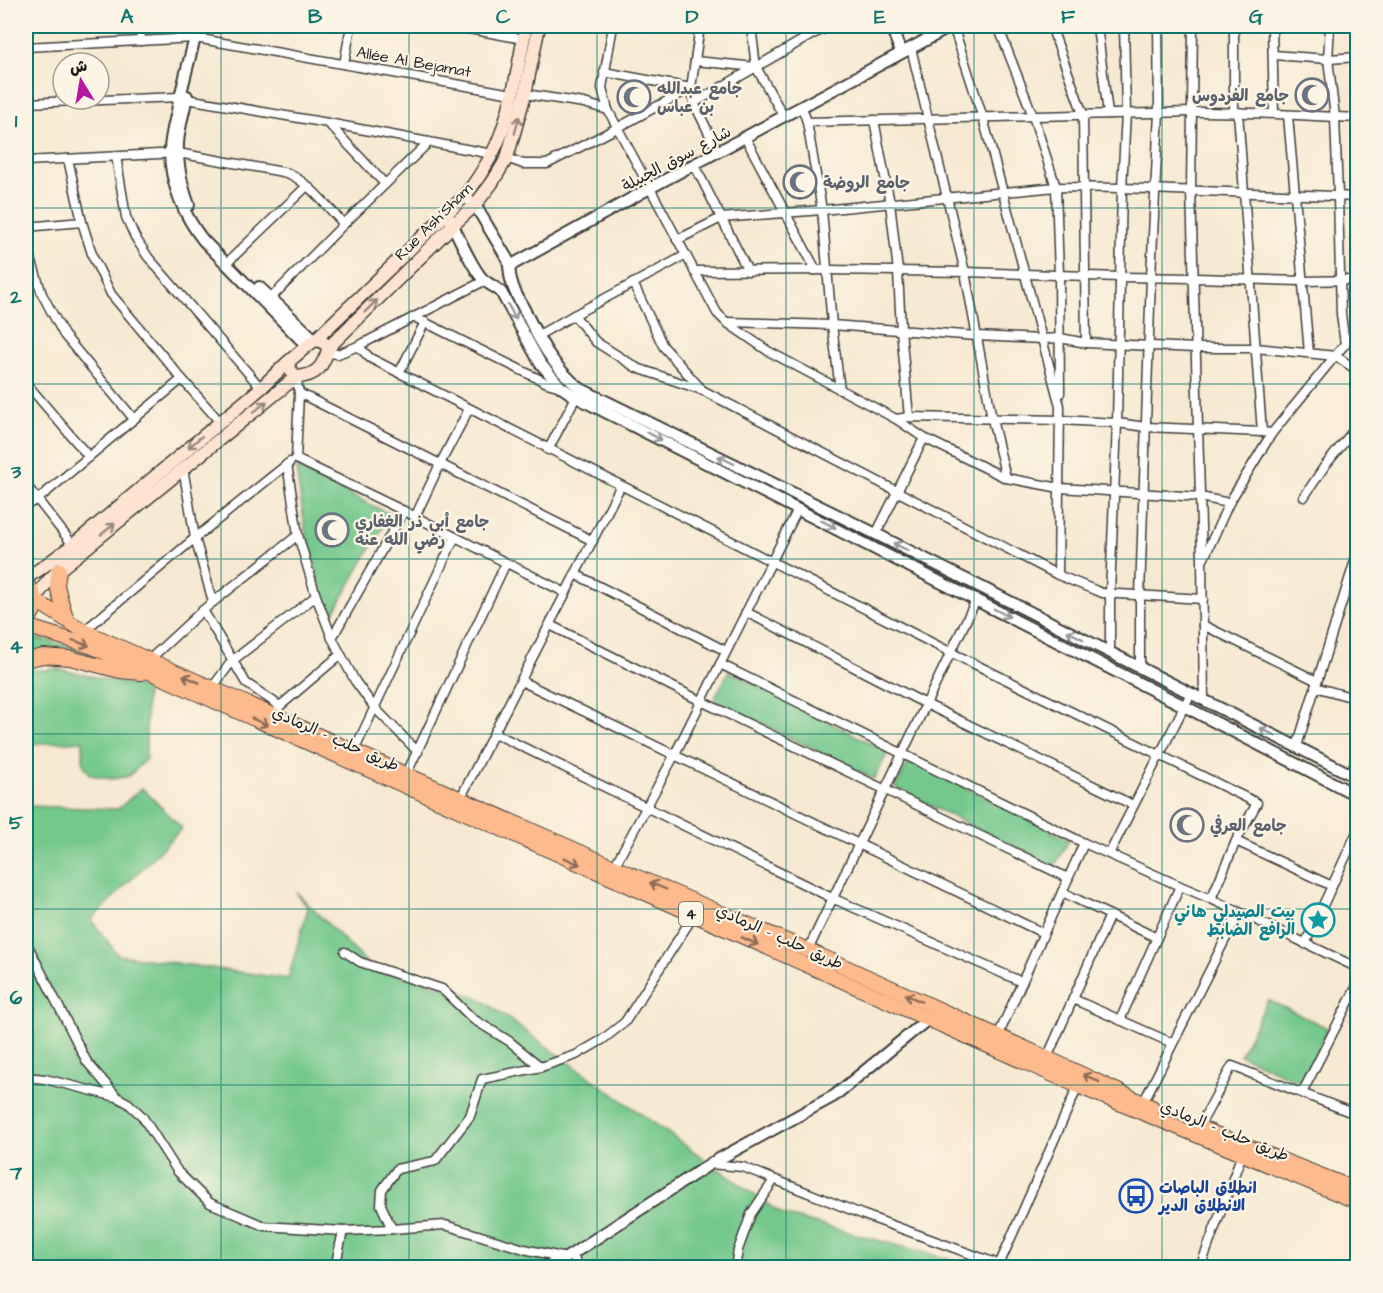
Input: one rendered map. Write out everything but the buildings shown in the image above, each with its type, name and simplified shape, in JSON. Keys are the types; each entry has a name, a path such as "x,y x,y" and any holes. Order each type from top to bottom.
{"highway":[{"path":"59,570 57,585 60,601 68,620"},
{"name":"4","path":"26,584 35,599 35,608 26,624"},
{"name":"طريق حلب - الرمادي","path":"35,599 84,631 212,688 277,711 406,775 808,950 1143,1103 1358,1190"},
{"name":"طريق حلب - الرمادي","path":"26,624 93,647 927,1020 1078,1086 1358,1202"},
{"path":"26,660 43,657 70,658 120,671 154,674"}],"main road":[{"name":"Rue Ash'Sham","path":"287,363 311,343 465,196 484,170 519,94 526,26"},
{"name":"Rue Ash'Sham","path":"296,377 310,374 320,367 326,360 328,350 453,225 476,205 492,183 507,158 519,94 538,26"},
{"path":"311,343 321,341 328,350"},
{"path":"26,578 73,545 261,388 287,363 296,377 59,570 35,599"}],"street":[{"path":"140,26 141,41"},
{"path":"198,26 194,63 183,98 180,131 174,153 173,178 181,203 190,222 203,240 311,343"},
{"path":"344,64 351,26"},
{"path":"458,26 524,39"},
{"path":"613,26 602,88 608,110 717,313 726,322 768,351 896,419 924,438 1006,478 1060,488 1200,497 1229,503"},
{"path":"700,26 691,88 694,103 718,152"},
{"path":"751,26 756,67 784,117"},
{"path":"773,26 813,34"},
{"path":"694,103 813,34 831,26"},
{"path":"891,26 906,51 929,118 965,272 992,419 1006,478"},
{"path":"953,26 983,118 1060,406"},
{"name":"شارع سوق الجبيلة","path":"489,283 650,188 953,26"},
{"path":"998,26 1034,116 1056,187 1060,338 1058,575"},
{"path":"1051,26 1083,114 1086,343"},
{"path":"1097,26 1108,114"},
{"path":"1110,652 1125,113 1124,26"},
{"path":"1140,667 1140,595 1154,189 1159,112 1158,26"},
{"path":"1193,26 1191,191 1203,561 1204,699"},
{"path":"1234,26 1236,112 1262,432"},
{"path":"1272,26 1274,113"},
{"path":"1330,26 1328,59 1335,117 1339,281 1345,345"},
{"name":"Allée Al Bejamat","path":"26,47 195,38 519,94 584,103 608,110"},
{"path":"1273,55 1328,59 1358,57"},
{"path":"695,61 756,67"},
{"path":"604,72 691,88"},
{"path":"507,158 523,164 547,164 691,88"},
{"path":"26,103 183,98 492,154"},
{"path":"802,107 807,122 822,210 840,390"},
{"path":"807,122 1159,112 1274,113 1288,116 1358,118"},
{"path":"1288,116 1309,353"},
{"path":"874,120 890,203 898,271 909,417"},
{"path":"328,123 385,184"},
{"path":"745,137 816,270"},
{"path":"271,298 429,142"},
{"path":"174,153 193,213 208,236 271,298 311,343"},
{"path":"26,161 174,153 288,173 307,186 344,224"},
{"path":"116,156 126,217 135,237 148,257 261,388"},
{"path":"68,159 82,222 93,257 111,294 220,422"},
{"path":"694,164 748,271"},
{"path":"231,259 307,186"},
{"path":"677,240 721,218 1056,187 1358,197"},
{"path":"465,196 476,205 508,260 512,284 537,336 557,366 581,388 876,534 1354,776 1358,752"},
{"path":"447,213 478,273 501,292 540,363 561,387 576,397 1358,796"},
{"path":"26,227 82,222"},
{"path":"26,243 42,294 64,335 134,419"},
{"path":"537,336 686,255"},
{"path":"694,271 827,270 1303,281 1358,280"},
{"path":"328,350 338,354 358,346 414,316 489,283"},
{"path":"633,283 663,346 702,390"},
{"path":"574,315 596,342 637,368 702,390 1058,575 1102,593 1203,599"},
{"path":"414,316 547,383 561,387"},
{"path":"399,373 425,322"},
{"path":"726,322 832,325 977,336 1060,338 1086,343 1118,345 1256,348 1336,356 1358,371"},
{"path":"1203,561 1229,503 1272,433 1358,328"},
{"path":"358,346 370,358 620,487 1257,803 1236,841 1211,899"},
{"path":"296,377 299,393 296,459"},
{"path":"26,505 37,500 182,379"},
{"path":"26,383 89,457"},
{"path":"299,393 592,541"},
{"path":"548,450 576,397"},
{"path":"415,517 469,409"},
{"path":"896,419 909,417 1060,420 1272,433"},
{"path":"1304,497 1324,467 1358,425"},
{"path":"876,534 924,438"},
{"path":"84,631 195,538 296,459"},
{"path":"296,459 566,593"},
{"path":"287,464 298,535 315,596 332,638 355,681 374,707 418,752"},
{"path":"183,468 195,538 213,602"},
{"path":"26,485 73,545"},
{"path":"460,799 620,487"},
{"path":"614,867 674,756 798,509"},
{"path":"332,638 404,511"},
{"path":"150,660 203,610 298,535"},
{"path":"354,751 455,537"},
{"path":"1297,746 1358,551"},
{"path":"406,775 506,563"},
{"path":"575,574 726,651"},
{"path":"212,688 232,661 315,596"},
{"path":"808,950 976,600"},
{"path":"203,610 246,683 277,711 340,655"},
{"path":"746,612 1133,806"},
{"path":"550,625 701,701 1068,878"},
{"path":"1203,625 1316,684 1358,699"},
{"path":"720,664 1084,843 1358,968"},
{"path":"521,681 1043,933"},
{"path":"1108,854 1191,693"},
{"path":"494,733 832,898 1022,982"},
{"path":"1305,944 1358,830"},
{"path":"1236,841 1332,886"},
{"path":"998,1036 1084,843"},
{"path":"1120,1020 1180,886"},
{"path":"1062,892 1157,938"},
{"path":"1143,1103 1239,912"},
{"path":"392,1229 381,1205 382,1190 398,1169 435,1161 470,1116 482,1079 541,1068 576,1055 602,1040 625,1022 694,915"},
{"path":"1047,1058 1110,915"},
{"path":"26,942 87,1062 117,1097"},
{"path":"345,951 360,962 442,989 473,1019 509,1041 541,1068"},
{"path":"1302,1093 1358,984"},
{"path":"1073,999 1172,1044"},
{"path":"541,1268 569,1256 710,1164 834,1096 927,1020"},
{"path":"1199,1127 1232,1066 1358,1115"},
{"path":"26,1077 45,1079 117,1097 128,1103 142,1116 178,1172 210,1203 264,1226 343,1231 445,1225 524,1249 569,1256 575,1260 576,1268"},
{"path":"999,1265 1078,1086"},
{"path":"1200,1268 1242,1154"},
{"path":"710,1164 743,1167 864,1215 1009,1268"},
{"path":"735,1268 738,1250 751,1214 774,1180"},
{"path":"335,1268 343,1231"}],"green space":[{"path":"296,468 390,514 332,616 323,594 306,534"},
{"path":"26,638 60,644 118,666 26,655"},
{"path":"58,669 146,688 146,759 129,776 112,779 91,775 83,764 83,741 26,744 26,671"},
{"path":"729,671 888,752 874,779 714,700"},
{"path":"910,759 1069,840 1054,867 895,788"},
{"path":"142,788 182,828 91,920 118,955 288,979 308,908 296,892 369,965 479,998 783,1215 979,1267 26,1268 26,806 118,809"},
{"path":"1268,1000 1328,1028 1302,1083 1240,1055"}],"place":[{"name":"جامع الفردوس","path":"1312,95"},
{"name":"جامع عبدالله بن عباس","path":"634,97"},
{"name":"جامع الروضة","path":"800,182"},
{"name":"جامع أبي ذر الغفاري رضي الله عنه","path":"332,530"},
{"name":"جامع العرفي","path":"1187,825"},
{"name":"بيت الصيدلي هاني الرافع الضابط","path":"1318,920"},
{"name":"انطلاق الباصات الانطلاق الدير","path":"1136,1196"}]}
